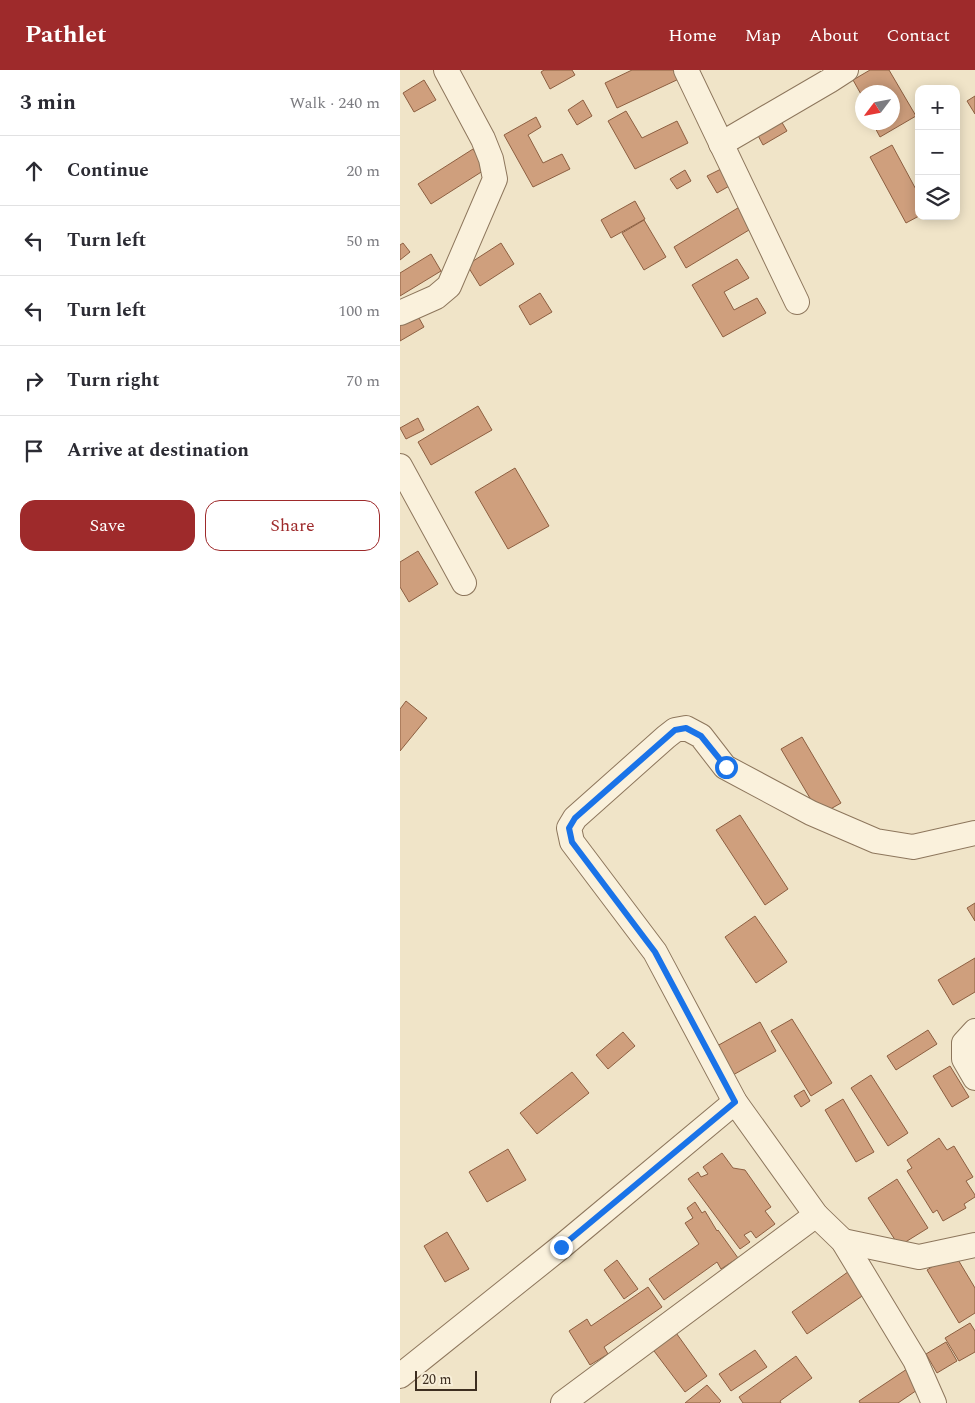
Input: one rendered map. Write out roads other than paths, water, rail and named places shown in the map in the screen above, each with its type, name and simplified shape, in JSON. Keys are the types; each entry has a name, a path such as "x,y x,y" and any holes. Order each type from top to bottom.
{"street":[{"path":"400,313 436,297 449,286 495,179 491,159 483,138 446,70"},
{"path":"686,70 797,302"},
{"path":"721,144 846,70"},
{"path":"400,466 464,583"},
{"path":"934,1403 915,1360 843,1241 816,1215 735,1102 655,952 572,842 569,828 575,818 666,737 675,730 686,728 701,736 726,767 811,813 876,842 913,847 975,833"},
{"path":"975,1031 964,1043 964,1059 975,1078"},
{"path":"400,1376 561,1247 735,1102"},
{"path":"563,1403 816,1215"},
{"path":"843,1241 919,1257 975,1245"}]}
